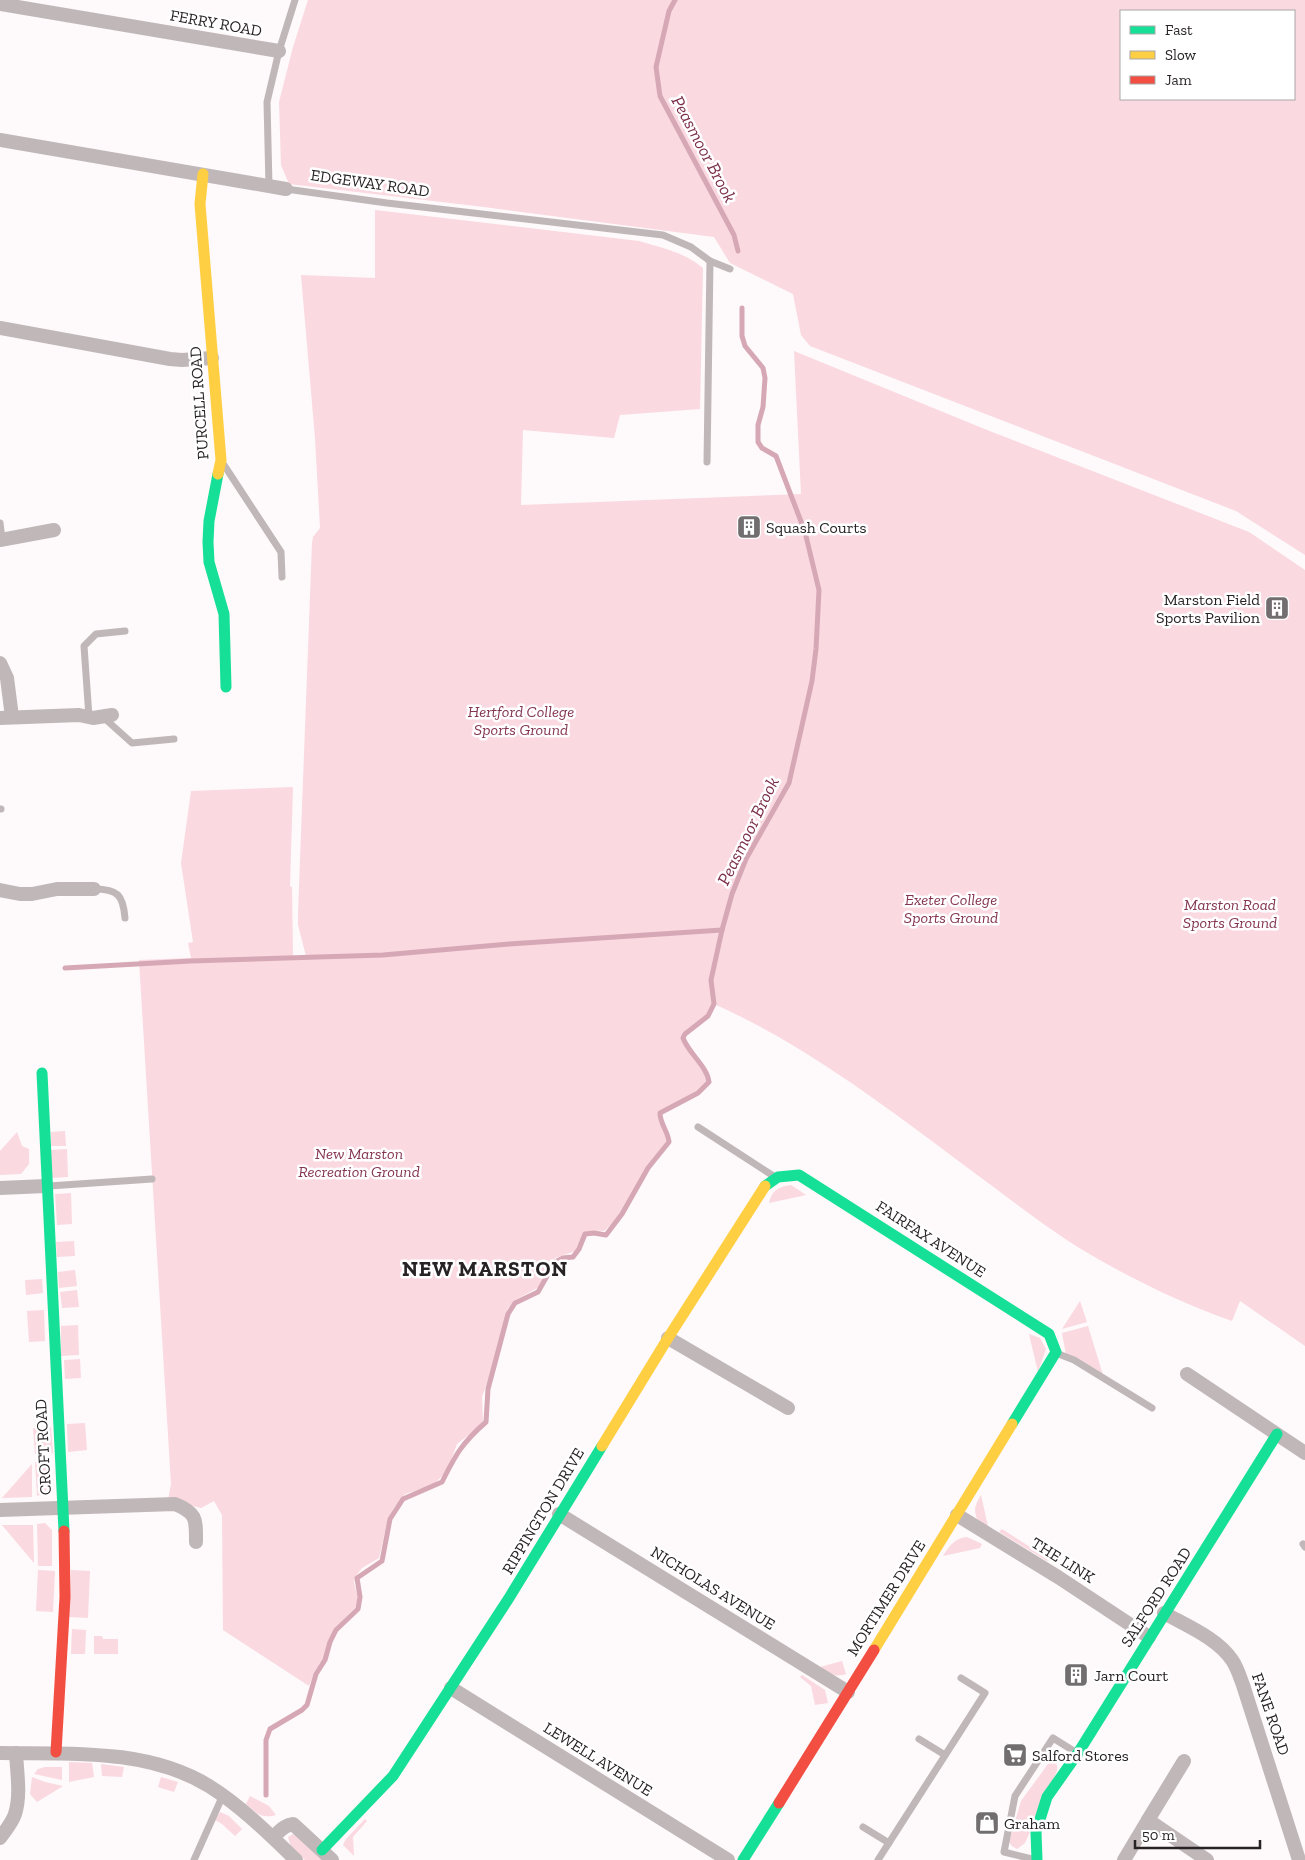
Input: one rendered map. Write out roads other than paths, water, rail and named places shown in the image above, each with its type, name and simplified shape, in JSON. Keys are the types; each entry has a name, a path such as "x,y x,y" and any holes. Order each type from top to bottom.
{"street":[{"name":"FERRY ROAD","path":"0,4 279,51"},
{"name":"EDGEWAY ROAD","path":"0,140 286,189"},
{"name":"PURCELL ROAD","path":"203,174 200,204 221,460 209,521 208,542 209,562 224,614 226,687"},
{"path":"0,328 170,359 212,358"},
{"path":"1,540 54,530"},
{"path":"0,663 7,678 6,717 101,716"},
{"path":"0,890 32,894 57,889 94,889"},
{"name":"CROFT ROAD","path":"42,1073 63,1508 64,1597 56,1752"},
{"name":"FAIRFAX AVENUE","path":"775,1177 783,1174 800,1175 1049,1334 1056,1352"},
{"name":"RIPPINGTON DRIVE","path":"322,1850 393,1776 451,1688 766,1184 775,1177"},
{"path":"0,1188 46,1186"},
{"path":"668,1338 788,1408"},
{"name":"MORTIMER DRIVE","path":"743,1860 1056,1352"},
{"path":"1187,1374 1305,1453"},
{"name":"SALFORD ROAD","path":"1037,1860 1036,1832 1048,1797 1078,1753 1164,1613 1218,1531 1276,1434"},
{"path":"0,1510 174,1504 194,1515 196,1521 196,1542"},
{"name":"NICHOLAS AVENUE","path":"559,1514 848,1692"},
{"name":"THE LINK","path":"957,1515 1058,1577 1149,1637"},
{"name":"FANE ROAD","path":"1164,1613 1207,1637 1226,1651 1234,1661 1244,1685 1299,1860"},
{"name":"LEWELL AVENUE","path":"451,1688 728,1860"},
{"path":"0,1753 56,1752 159,1764 192,1777 223,1795 273,1837 296,1860"},
{"path":"0,1838 14,1816 17,1806 16,1754"},
{"path":"1124,1860 1184,1761"},
{"path":"1148,1820 1207,1860"},
{"path":"273,1837 288,1825 293,1824 332,1860"}],"lane":[{"path":"269,186 267,102 279,51 295,0"},
{"name":"EDGEWAY ROAD","path":"286,189 386,203 663,235 690,247 710,261 730,269"},
{"path":"707,462 710,261"},
{"path":"221,460 281,552 282,577"},
{"path":"0,523 1,540"},
{"path":"126,631 96,634 84,646 101,716 132,743 174,739"},
{"path":"94,889 104,889 119,895 124,902 125,918"},
{"path":"698,1127 775,1177"},
{"path":"46,1186 152,1179"},
{"path":"1056,1352 1074,1360 1152,1408"},
{"path":"878,1860 985,1693 961,1678"},
{"path":"1037,1860 1004,1852 1015,1796 1053,1738 1078,1753"},
{"path":"919,1739 945,1755"},
{"path":"194,1860 223,1795"},
{"path":"863,1827 889,1843"}],"waterway":[{"name":"Peasmoor Brook","path":"675,0 669,11 656,67 660,96 734,235 738,251"},
{"name":"Peasmoor Brook","path":"266,1795 266,1740 270,1729 307,1705 316,1674 325,1660 330,1642 336,1630 358,1609 360,1597 357,1578 382,1561 390,1519 403,1499 442,1482 460,1449 486,1422 488,1389 508,1314 515,1303 538,1292 555,1262 563,1258 573,1257 579,1249 585,1234 606,1235 622,1214 648,1168 669,1142 660,1113 698,1093 709,1082 708,1076 683,1038 685,1034 708,1016 714,1004 711,980 732,894 746,859 789,783 812,681 816,649 819,590 805,532 776,456 762,448 758,442 758,425 763,407 765,378 763,368 745,346 742,336 742,308"},
{"path":"65,968 191,961 383,955 509,944 722,930"}],"place":[{"name":"Squash Courts","path":"749,527"},
{"name":"Marston Field Sports Pavilion","path":"1277,608"},
{"name":"Jarn Court","path":"1076,1675"},
{"name":"Salford Stores","path":"1015,1755"},
{"name":"Graham","path":"987,1823"}],"district":[{"name":"NEW MARSTON","path":"485,1268"}],"park label":[{"name":"Hertford College Sports Ground","path":"521,720"},
{"name":"Exeter College Sports Ground","path":"951,908"},
{"name":"Marston Road Sports Ground","path":"1230,913"},
{"name":"New Marston Recreation Ground","path":"359,1162"}]}
